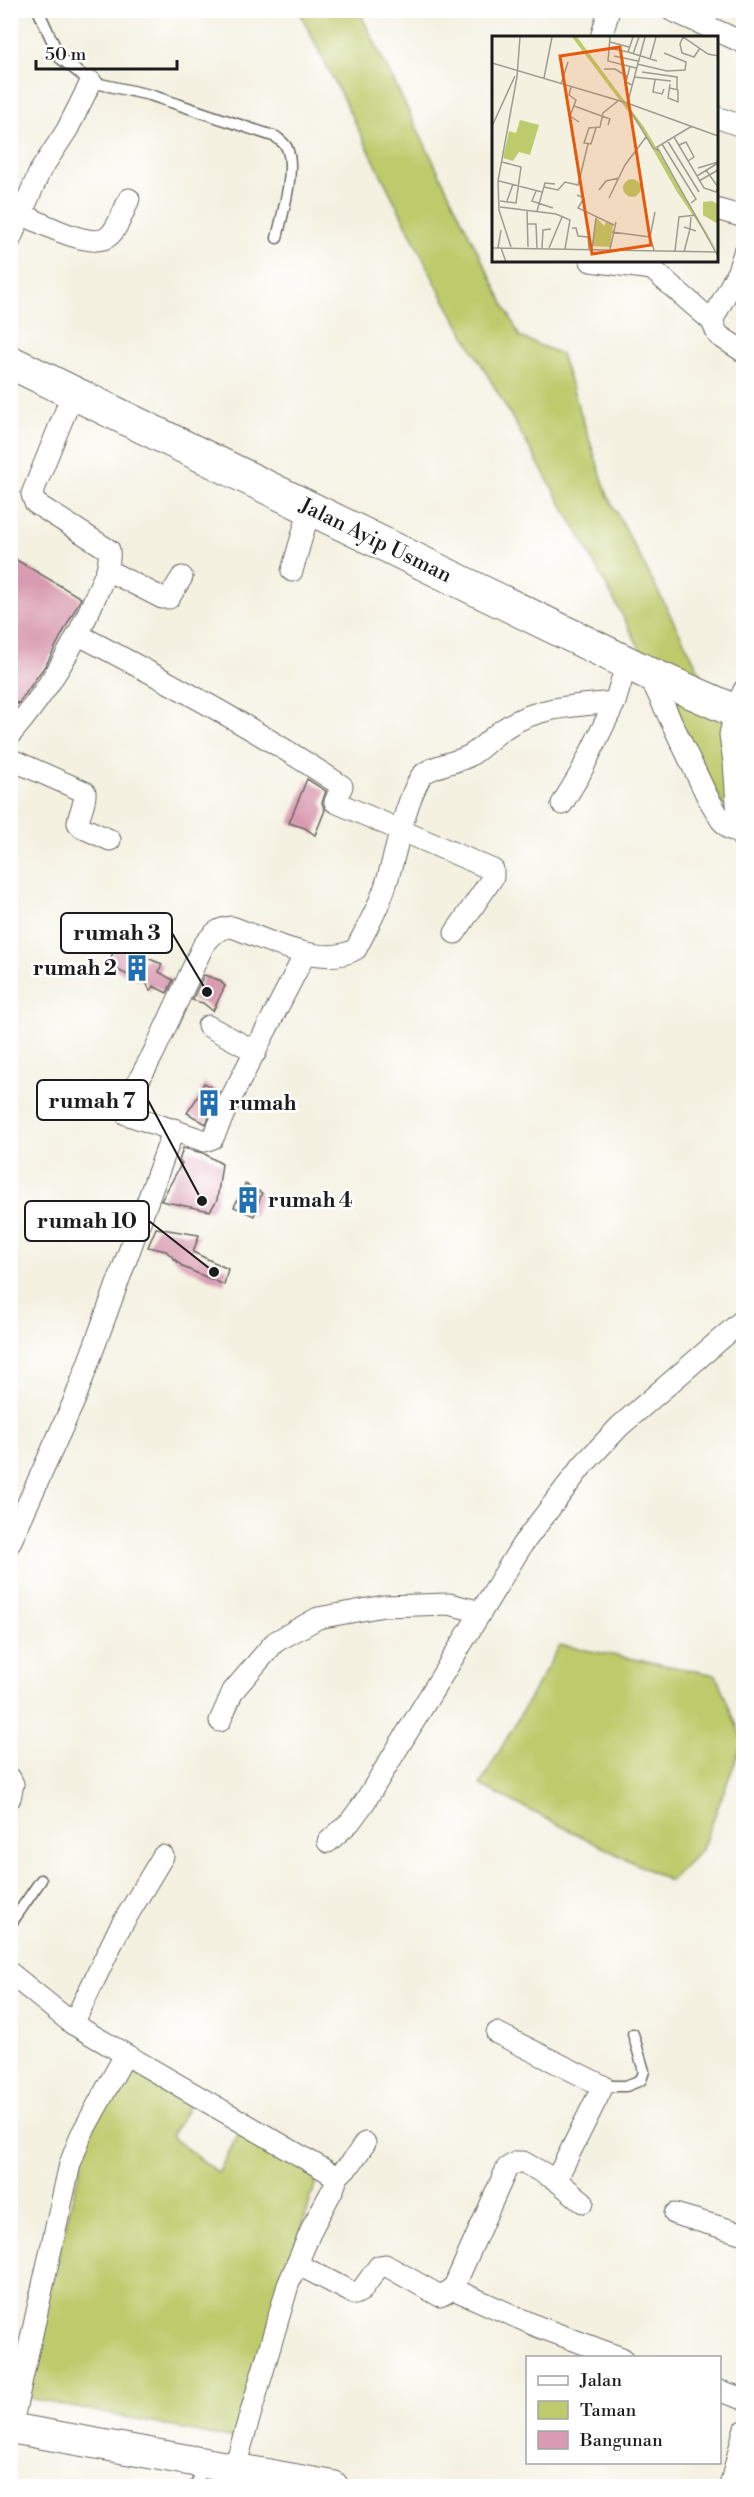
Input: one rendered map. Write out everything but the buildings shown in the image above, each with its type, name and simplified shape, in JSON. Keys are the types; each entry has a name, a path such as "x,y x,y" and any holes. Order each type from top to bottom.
{"main road":[{"name":"Jalan Ayip Usman","path":"10,362 637,668 741,705"}],"street":[{"path":"602,36 609,10"},
{"path":"671,10 691,29 718,36"},
{"path":"718,36 744,43"},
{"path":"10,240 40,171 68,130 91,82"},
{"path":"718,117 744,127"},
{"path":"22,214 61,233 84,239 101,239 108,237 113,230 129,199"},
{"path":"718,209 744,216"},
{"path":"712,321 738,271 744,253"},
{"path":"607,262 654,265 712,321 718,335 744,352"},
{"path":"10,735 38,704 80,635 110,559 109,549 35,503 32,494 73,393"},
{"path":"292,570 310,508"},
{"path":"106,570 162,598 169,598 174,594 182,577"},
{"path":"80,635 171,683 265,737 342,786 335,802 493,870 493,877 455,933"},
{"path":"562,804 580,774 615,702 637,668 707,796 730,829 741,837"},
{"path":"305,954 213,1138 205,1141 126,1114 124,1108 154,1052 203,946 213,933 222,927 232,927 305,954 342,955 356,950 384,890 421,776 434,768 450,765 472,755 506,727 534,714 574,706 615,702"},
{"path":"741,705 730,735 741,837"},
{"path":"10,759 85,792 86,799 78,823 83,828 110,840"},
{"path":"208,1026 256,1052"},
{"path":"10,1543 75,1399 174,1129"},
{"path":"328,1842 350,1822 364,1803 522,1545 599,1445 744,1319"},
{"path":"220,1721 233,1691 275,1642 318,1618 395,1605 449,1604 481,1612"},
{"path":"10,1778 13,1784 10,1798"},
{"path":"73,2024 118,1931 163,1856"},
{"path":"10,1973 73,2024 337,2177"},
{"path":"497,2033 603,2086 556,2180"},
{"path":"125,2055 81,2135 70,2164 11,2428 200,2475 245,2476 333,2487"},
{"path":"245,2476 288,2285 337,2177 352,2162 365,2143"},
{"path":"297,2264 355,2294 361,2291 382,2264 440,2296 453,2289 507,2168 517,2162 523,2162 556,2180 583,2202"},
{"path":"675,2214 744,2234"},
{"path":"453,2289 539,2327 617,2356"},
{"path":"721,2391 744,2398"},
{"path":"730,2487 744,2430"}],"lane":[{"path":"38,10 60,58 91,82 150,95 276,137 283,142 289,152 288,186 277,238"},
{"path":"10,1925 41,1880"},
{"path":"603,2086 626,2086 641,2080 644,2071 633,2034"}],"green space":[{"path":"299,11 359,11 520,337 561,354 608,496 743,754 743,842 582,540 440,292"},
{"path":"560,1645 716,1675 743,1741 702,1849 670,1881 480,1785"},
{"path":"130,2050 193,2099 171,2136 218,2173 243,2125 319,2171 239,2440 22,2397 94,2113"}],"place":[{"name":"rumah 2","path":"137,968"},
{"name":"rumah 3","path":"207,992"},
{"name":"rumah","path":"209,1103"},
{"name":"rumah 4","path":"248,1200"},
{"name":"rumah 7","path":"202,1201"},
{"name":"rumah 10","path":"214,1272"}]}
